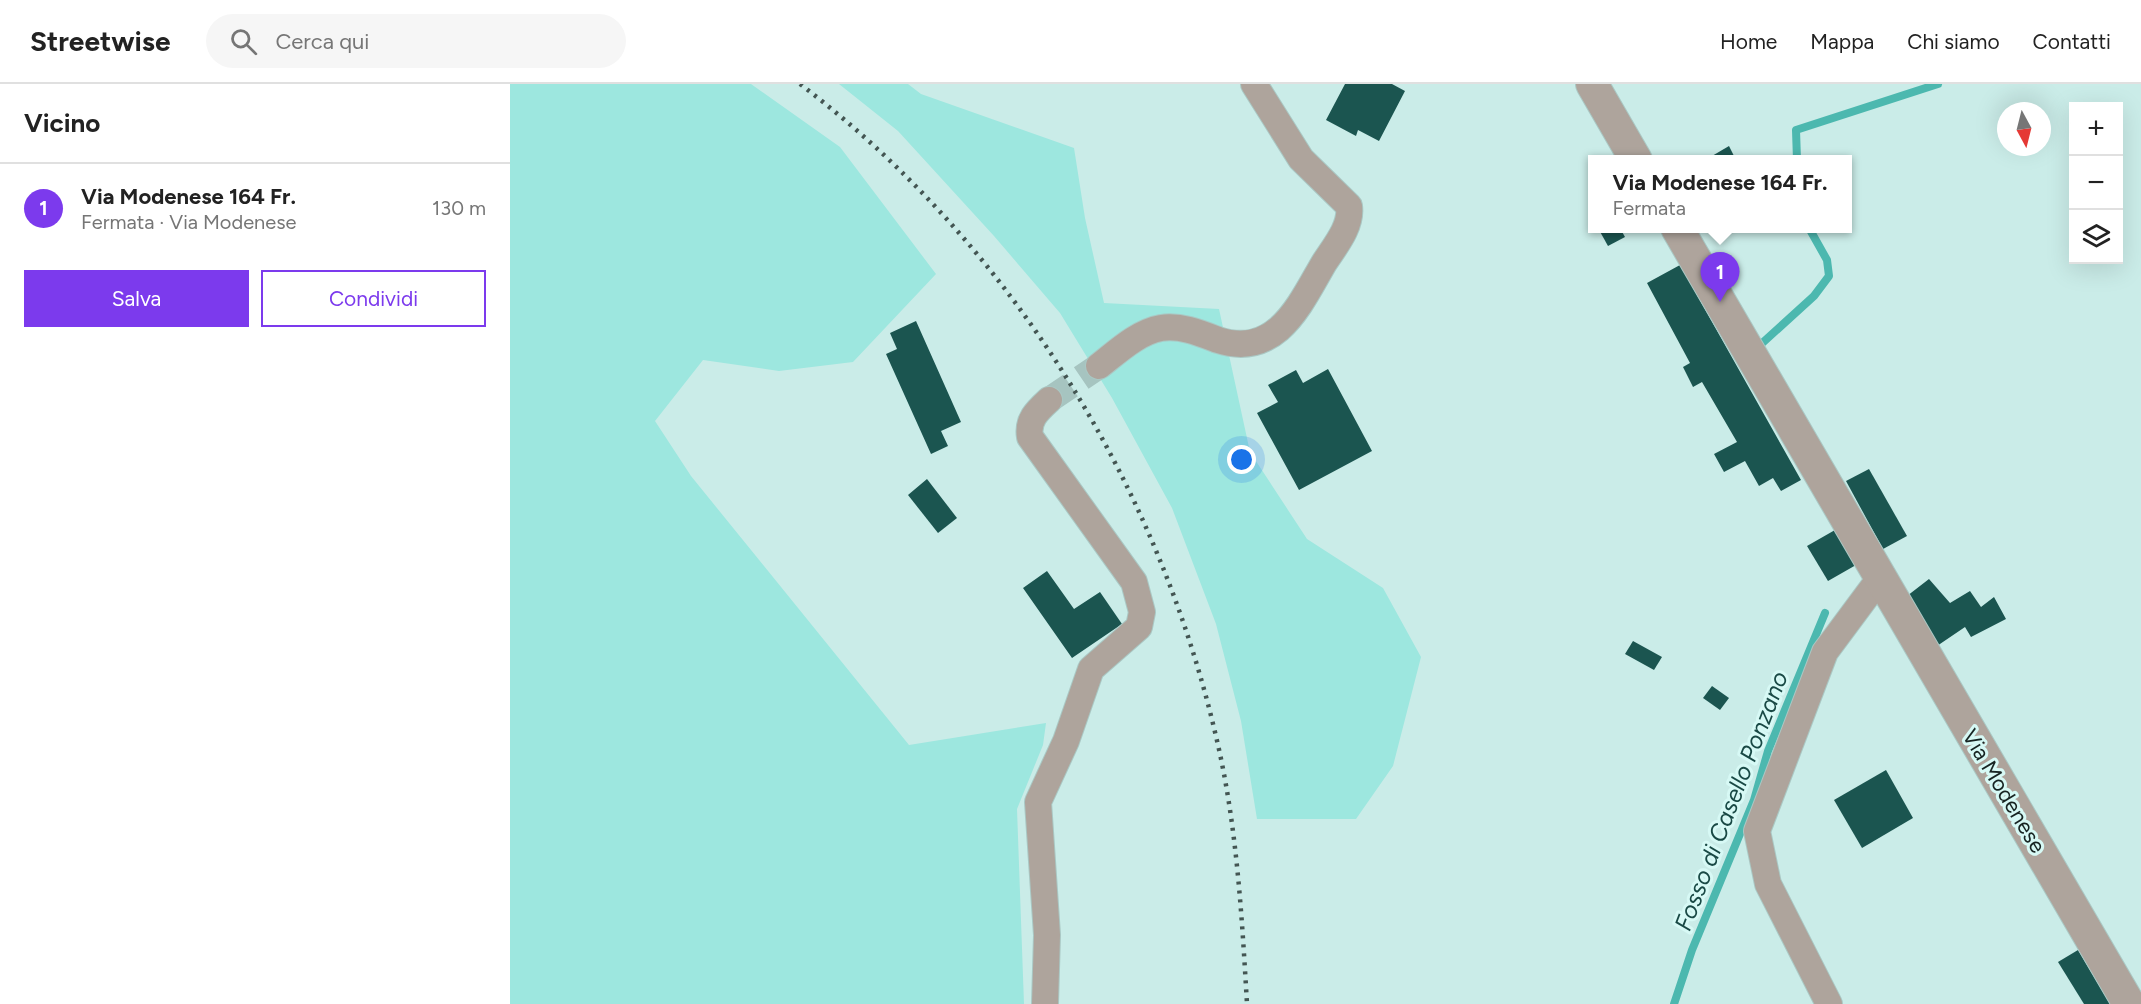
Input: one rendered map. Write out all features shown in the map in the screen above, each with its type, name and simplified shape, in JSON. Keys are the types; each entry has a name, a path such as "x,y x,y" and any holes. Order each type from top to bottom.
{"street":[{"path":"1099,366 1145,333 1160,328 1187,329 1231,344 1251,344 1266,339 1277,332 1296,309 1348,223 1349,206 1301,159 1254,84"},
{"path":"1592,84 1634,155"},
{"name":"Via Modenese","path":"1680,233 2129,1004"},
{"path":"1045,1004 1047,935 1038,802 1066,741 1091,669 1138,627 1142,612 1134,582 1030,437 1029,423 1033,415 1049,400"},
{"path":"1829,1004 1768,884 1757,831 1825,652 1880,579"}],"shaded area":[{"path":"510,84 751,84 840,147 936,274 853,362 779,371 703,360 655,421 691,476 909,745 1046,723 1043,745 1017,809 1024,1004 510,1004"},
{"path":"839,84 908,84 921,94 1074,148 1085,218 1104,303 1219,309 1250,452 1307,539 1383,588 1421,657 1393,766 1356,819 1257,819 1241,721 1216,624 1172,508 1112,398 1060,313 994,236 898,131"}],"building":[{"path":"1345,84 1392,84 1405,91 1379,141 1358,130 1356,136 1326,120"},
{"path":"1729,146 1734,155 1714,155"},
{"path":"1601,233 1623,233 1625,237 1608,246"},
{"path":"1680,265 1801,480 1781,491 1773,478 1759,486 1745,461 1724,472 1714,454 1737,442 1702,382 1693,387 1683,367 1690,363 1647,283"},
{"path":"916,321 961,422 941,431 948,446 931,454 886,354 897,349 890,333"},
{"path":"1328,369 1372,451 1299,490 1257,413 1278,402 1268,385 1296,370 1303,383"},
{"path":"1869,469 1907,536 1883,549 1846,481"},
{"path":"927,479 957,518 938,533 908,495"},
{"path":"1835,530 1856,565 1828,581 1807,546"},
{"path":"1047,571 1074,609 1100,592 1122,624 1072,658 1023,588"},
{"path":"1929,579 1950,603 1970,591 1981,607 1994,597 2006,619 1971,637 1965,627 1937,646 1907,596"},
{"path":"1633,641 1662,657 1654,670 1625,654"},
{"path":"1712,686 1729,698 1720,710 1703,698"},
{"path":"1886,770 1913,818 1862,848 1834,800"},
{"path":"2078,950 2110,1004 2084,1004 2058,962"}],"waterway":[{"name":"Fosso di Casello Ponzano","path":"1797,155 1796,130 1938,84"},
{"name":"Fosso di Casello Ponzano","path":"1759,346 1814,296 1829,276 1827,260 1812,233"},
{"name":"Fosso di Casello Ponzano","path":"1674,1004 1692,950 1754,800 1768,751 1825,613"}],"tunnel":[{"path":"1049,400 1099,366"}],"railway":[{"path":"800,84 876,148 947,219 1010,296 1067,378 1116,465 1158,556 1192,649 1218,745 1234,841 1241,906 1247,1004"}],"place":[{"name":"Via Modenese 164 Fr.","path":"1720,302"}]}
